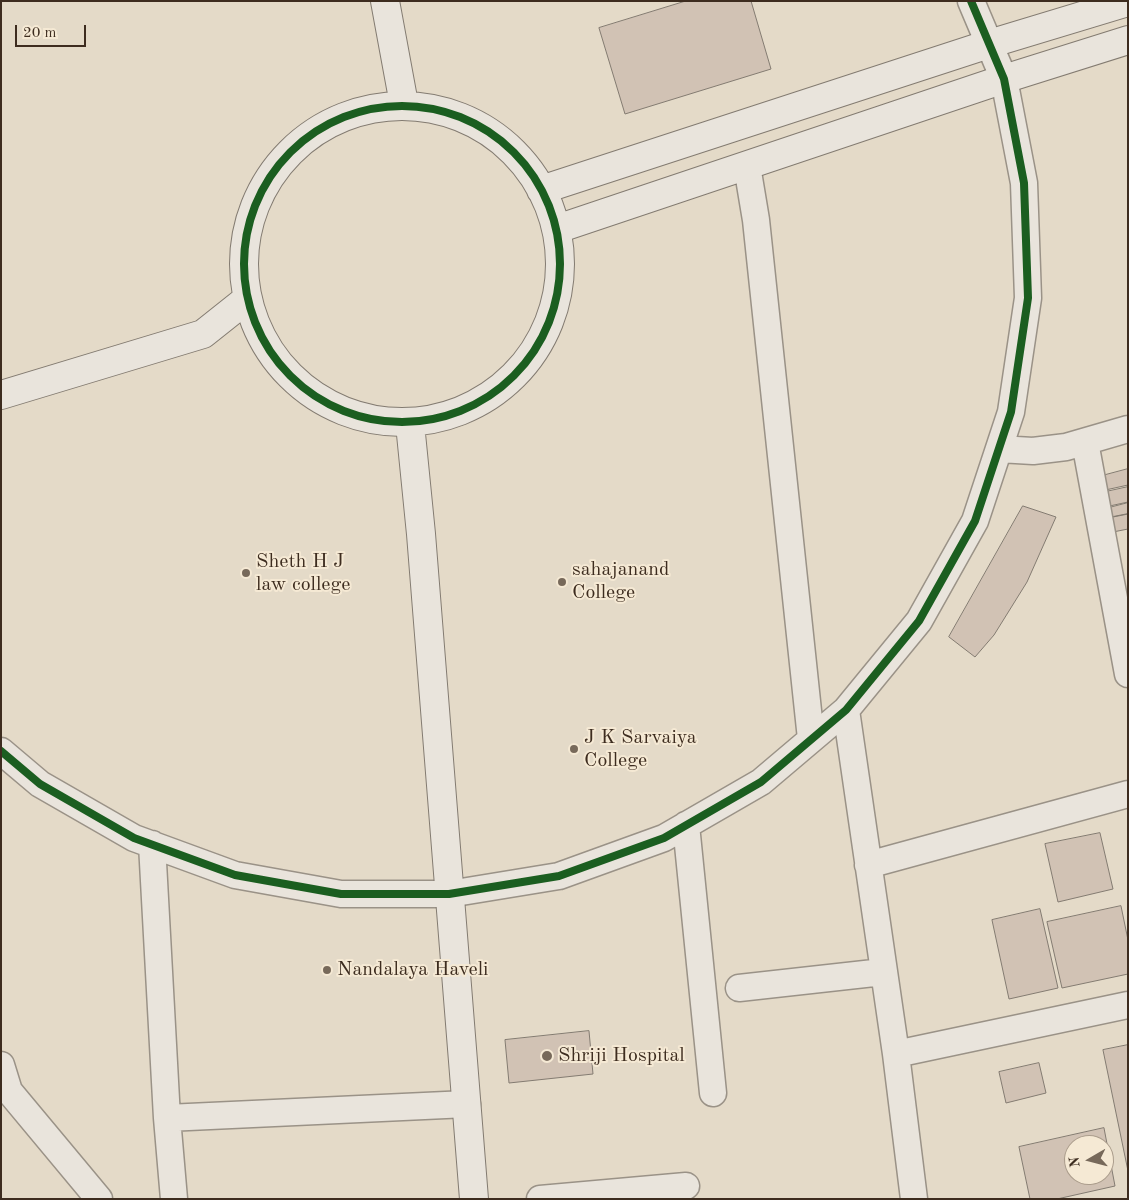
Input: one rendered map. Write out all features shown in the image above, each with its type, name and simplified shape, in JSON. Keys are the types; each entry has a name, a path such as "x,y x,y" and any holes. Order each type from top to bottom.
{"street":[{"path":"385,1 404,104"},
{"path":"1,752 40,784 134,838 235,875 341,894 449,894 559,876 664,838 761,782 846,710 919,621 975,521 1012,412 1028,298 1024,183 1004,79 971,1"},
{"path":"541,190 989,44 1128,2"},
{"path":"557,230 1004,79 1128,40"},
{"path":"404,104 456,114 502,140 537,180 557,230 560,285 543,338 510,382 464,411 410,424 355,417 306,391 269,350 247,299 244,251 254,205 279,163 314,131 357,111 404,104"},
{"path":"747,166 756,220 811,739"},
{"path":"1,395 203,334 247,299"},
{"path":"410,424 421,534 474,1199"},
{"path":"999,449 1033,451 1085,442 1128,429"},
{"path":"1085,442 1128,674"},
{"path":"846,710 896,1054 914,1199"},
{"path":"868,864 1128,794"},
{"path":"686,825 713,1093"},
{"path":"152,844 167,1118 174,1199"},
{"path":"740,988 883,972"},
{"path":"896,1054 1128,1005"},
{"path":"1,1065 9,1091 99,1199"},
{"path":"167,1118 467,1104"},
{"path":"540,1199 686,1186"}],"building":[{"path":"686,1 751,1 771,69 625,114 599,28"},
{"path":"1128,469 1128,485 1101,491 1098,477"},
{"path":"1128,487 1128,502 1105,507 1101,493"},
{"path":"1128,503 1128,514 1108,518 1105,509"},
{"path":"1023,506 1056,517 1027,582 994,635 975,657 949,637"},
{"path":"1128,514 1128,529 1113,532 1108,518"},
{"path":"1100,833 1113,889 1058,902 1045,844"},
{"path":"1121,906 1128,940 1128,974 1062,988 1047,922"},
{"path":"1040,909 1058,988 1009,999 992,920"},
{"path":"589,1031 593,1074 509,1083 505,1040"},
{"path":"1128,1045 1128,1171 1103,1050"},
{"path":"1039,1063 1046,1093 1006,1103 999,1072"},
{"path":"1104,1128 1105,1135 1073,1135"},
{"path":"1064,1137 1064,1185 1114,1185 1114,1181 1115,1186 1057,1199 1030,1199 1019,1147"}],"cycle path":[{"path":"1,751 40,784 134,838 235,875 341,894 449,894 559,876 664,838 761,782 846,710 919,621 975,521 1011,412 1028,298 1024,183 1004,79 971,1"},
{"path":"402,106 433,109 462,118 490,133 514,152 533,176 548,204 557,233 560,264 557,295 548,324 533,352 514,376 490,395 462,410 433,419 402,422 371,419 342,410 314,395 290,376 271,352 256,324 247,295 244,264 247,233 256,204 271,176 290,152 314,133 342,118 371,109 402,106"}],"place":[{"name":"Sheth H J law college","path":"246,573"},
{"name":"sahajanand College","path":"562,582"},
{"name":"J K Sarvaiya College","path":"574,749"},
{"name":"Nandalaya Haveli","path":"327,970"},
{"name":"Shriji Hospital","path":"547,1056"}]}
